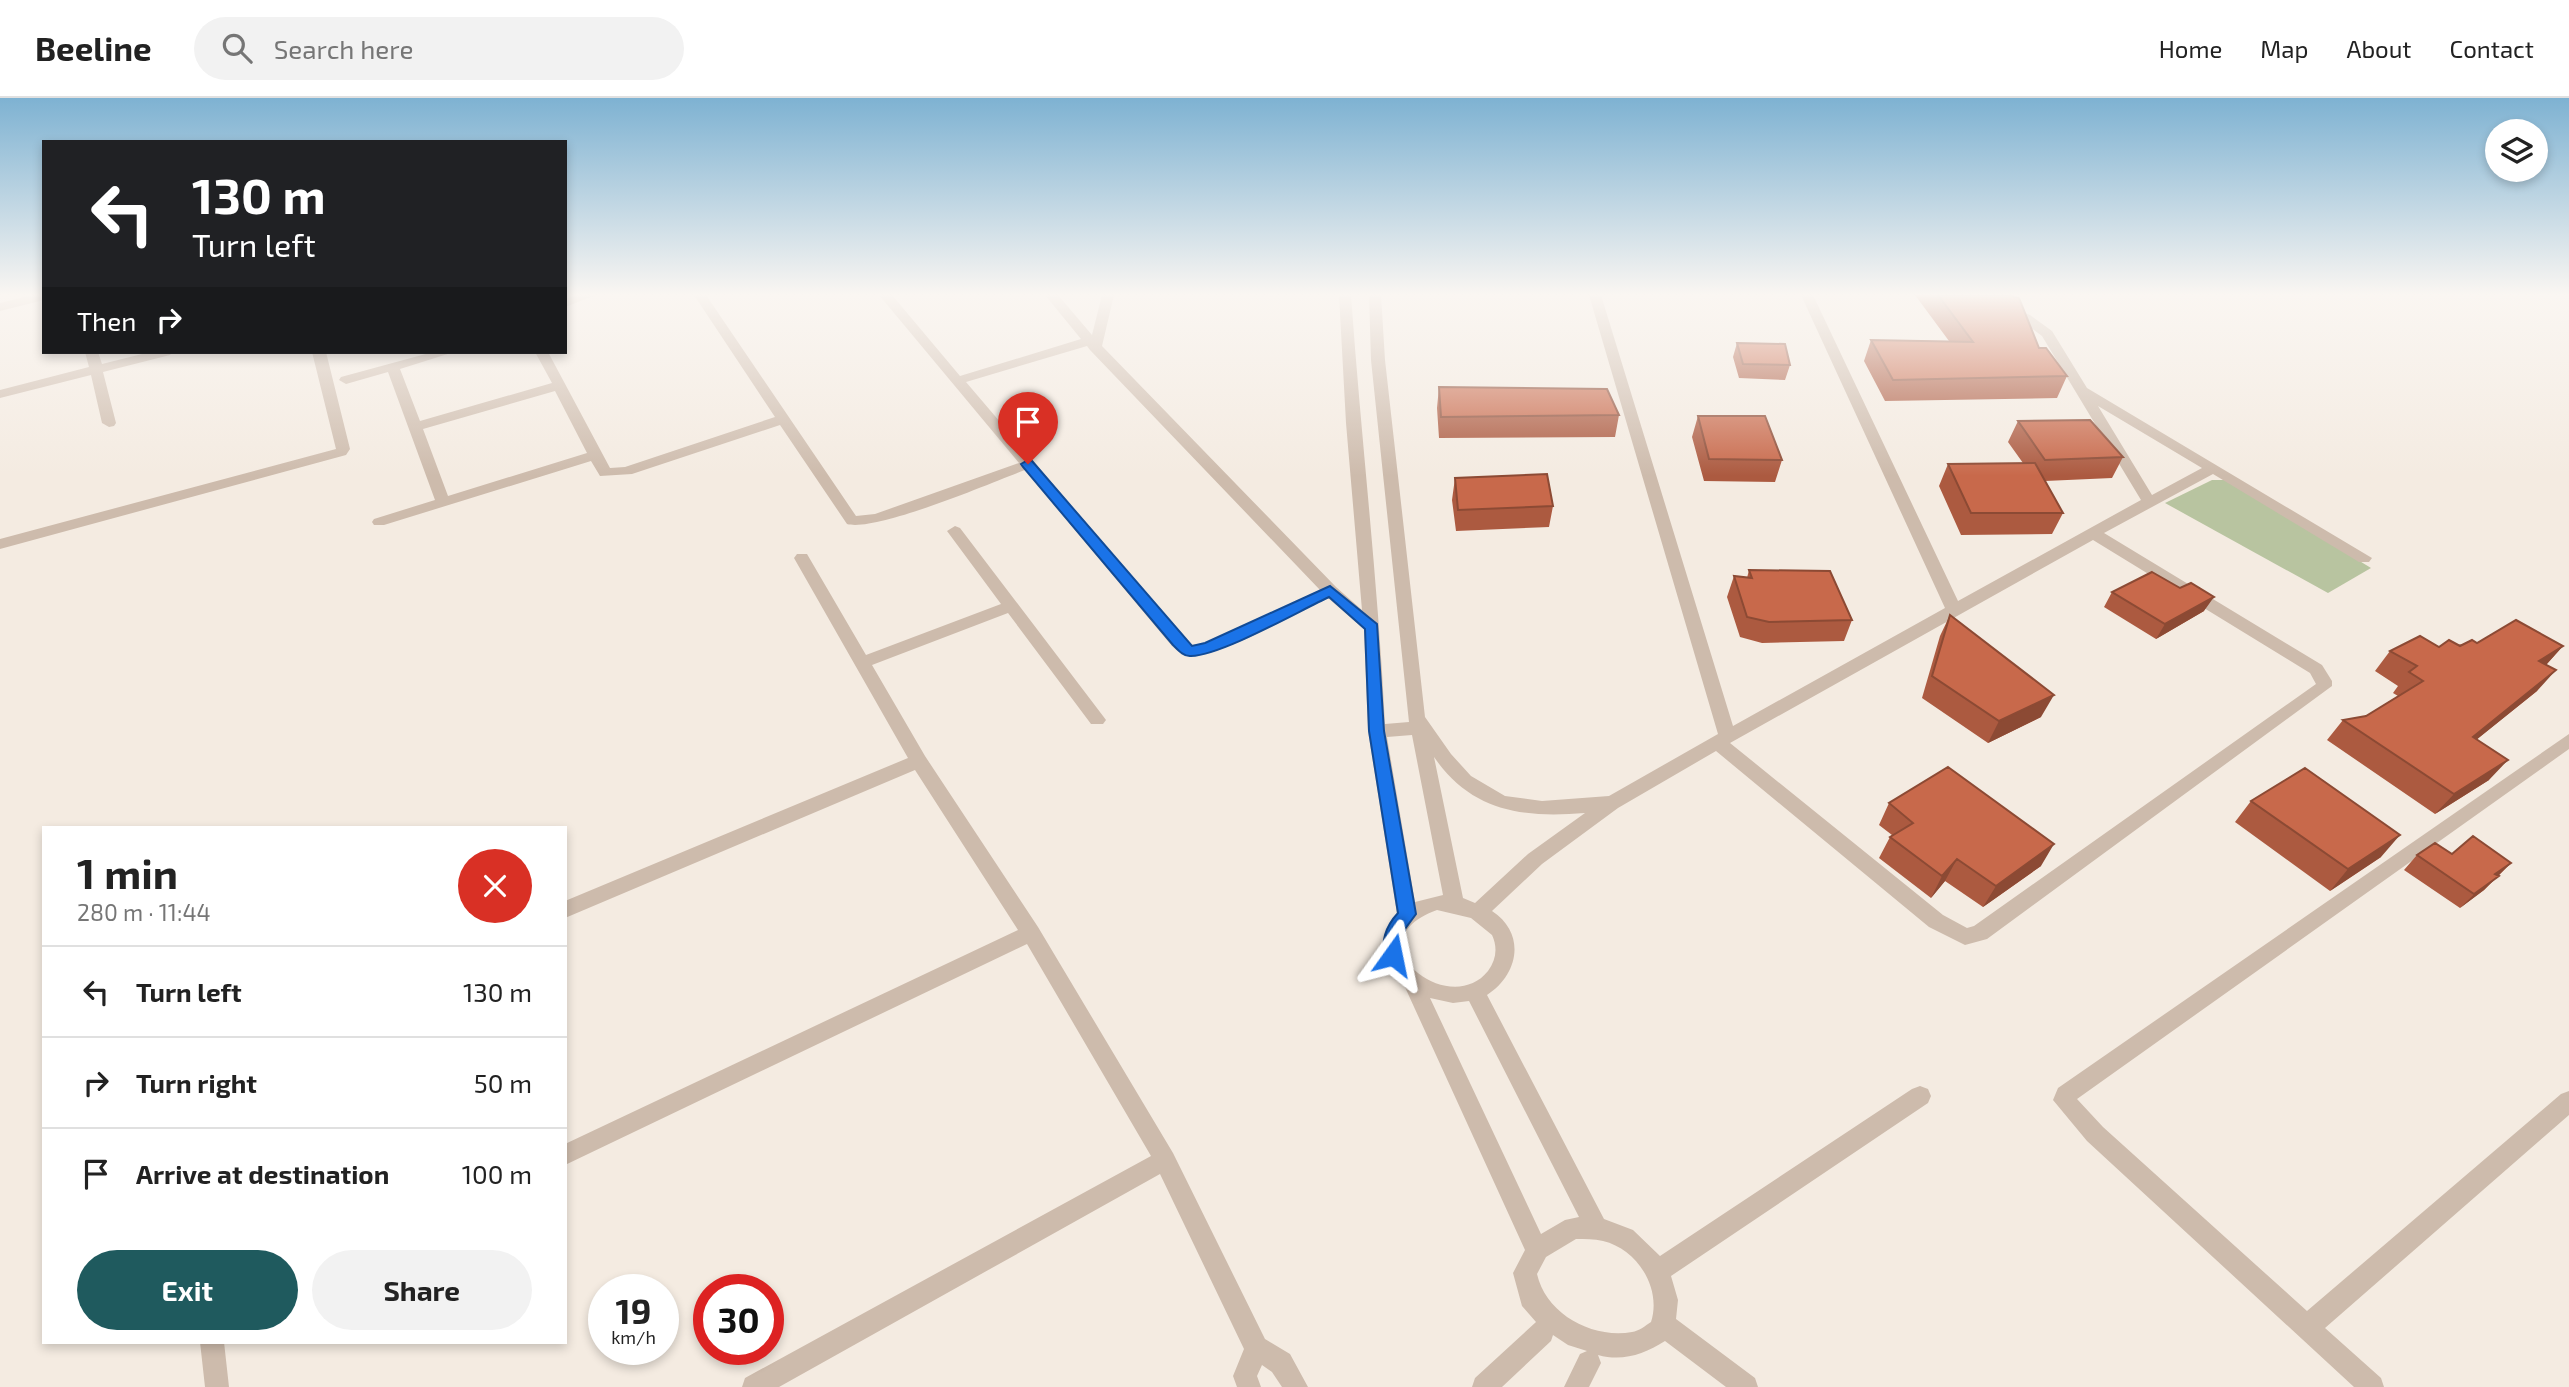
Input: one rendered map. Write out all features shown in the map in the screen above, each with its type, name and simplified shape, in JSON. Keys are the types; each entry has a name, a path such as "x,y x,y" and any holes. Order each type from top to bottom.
{"street":[{"path":"93,355 109,422"},
{"path":"0,394 151,355"},
{"path":"0,544 341,452 343,449 320,355"},
{"path":"346,380 436,355"},
{"path":"544,355 605,473 627,471 783,419"},
{"path":"740,355 852,521 877,519 1028,464"},
{"path":"935,355 1189,652 1209,648 1330,591"},
{"path":"957,381 1051,355"},
{"path":"1103,355 1330,591 1372,627"},
{"path":"1349,355 1372,627 1377,731 1407,914"},
{"path":"1378,355 1417,721 1454,902"},
{"path":"1612,355 1722,739 1936,921 1965,937 1980,933 2323,686 2324,681 2316,669 2093,533"},
{"path":"1835,355 1954,610"},
{"path":"2060,355 2149,502"},
{"path":"393,367 443,502"},
{"path":"415,427 560,385"},
{"path":"2082,391 2364,558"},
{"path":"379,522 595,455"},
{"path":"1479,911 1535,859 1612,803 1722,739 2214,468"},
{"path":"955,531 1097,720"},
{"path":"802,558 919,761 1031,933 1165,1160 1256,1348 1281,1363 1296,1387"},
{"path":"862,663 1011,606"},
{"path":"1377,731 1417,721"},
{"path":"1417,721 1461,778 1496,800 1516,807 1543,808 1612,803"},
{"path":"2372,1387 2095,1134 2064,1100 2066,1095 2569,740"},
{"path":"567,909 919,761"},
{"path":"1454,902 1479,911 1493,923 1503,937 1505,954 1501,969 1490,982 1474,992 1459,995 1426,990 1411,981 1400,969 1393,955 1392,940 1397,926 1407,914 1421,906 1454,902"},
{"path":"567,1154 1031,933"},
{"path":"1411,981 1537,1251"},
{"path":"1474,992 1597,1228"},
{"path":"1658,1271 1920,1096"},
{"path":"2307,1327 2569,1101"},
{"path":"754,1387 1165,1160"},
{"path":"1573,1228 1597,1228 1629,1241 1646,1255 1658,1271 1666,1305 1664,1324 1655,1341 1642,1354 1624,1363 1605,1365 1589,1363 1560,1350 1542,1332 1531,1312 1526,1290 1528,1269 1537,1251 1553,1236 1573,1228"},
{"path":"1664,1324 1746,1387"},
{"path":"1484,1387 1542,1332"},
{"path":"212,1344 217,1387"},
{"path":"1249,1387 1245,1376 1256,1348"},
{"path":"1576,1387 1589,1363"}],"green space":[{"path":"2212,480 2227,480 2371,568 2328,593 2165,503"}],"building":[{"path":"1740,355 1788,355 1790,365 1743,364"},
{"path":"1879,355 2051,355 2067,376 1893,380"},
{"path":"1439,387 1607,389 1619,415 1441,417"},
{"path":"1698,416 1765,416 1782,460 1709,459"},
{"path":"2090,420 2123,457 2045,460 2018,421"},
{"path":"2035,463 2063,513 1971,513 1948,464"},
{"path":"1547,474 1553,506 1458,510 1455,478"},
{"path":"1749,570 1830,571 1852,620 1769,622 1747,617 1734,576 1752,578"},
{"path":"2152,572 2180,588 2191,583 2214,597 2165,624 2112,592"},
{"path":"1950,615 2054,695 1999,721 1932,676"},
{"path":"2516,620 2563,646 2539,661 2556,670 2473,737 2508,760 2454,794 2343,720 2366,716 2423,681 2409,672 2417,666 2390,651 2420,636 2439,647 2449,640 2460,646 2472,640 2477,643"},
{"path":"1948,767 2054,844 1996,886 1957,859 1942,876 1890,837 1913,823 1889,803"},
{"path":"2305,768 2400,835 2348,869 2251,801"},
{"path":"2473,836 2511,863 2495,874 2499,876 2474,894 2417,855 2435,843 2452,854"}],"route":[{"path":"1028,464 1189,652 1209,648 1330,591 1372,627 1377,731 1407,914 1397,926 1392,940 1393,955"}]}
